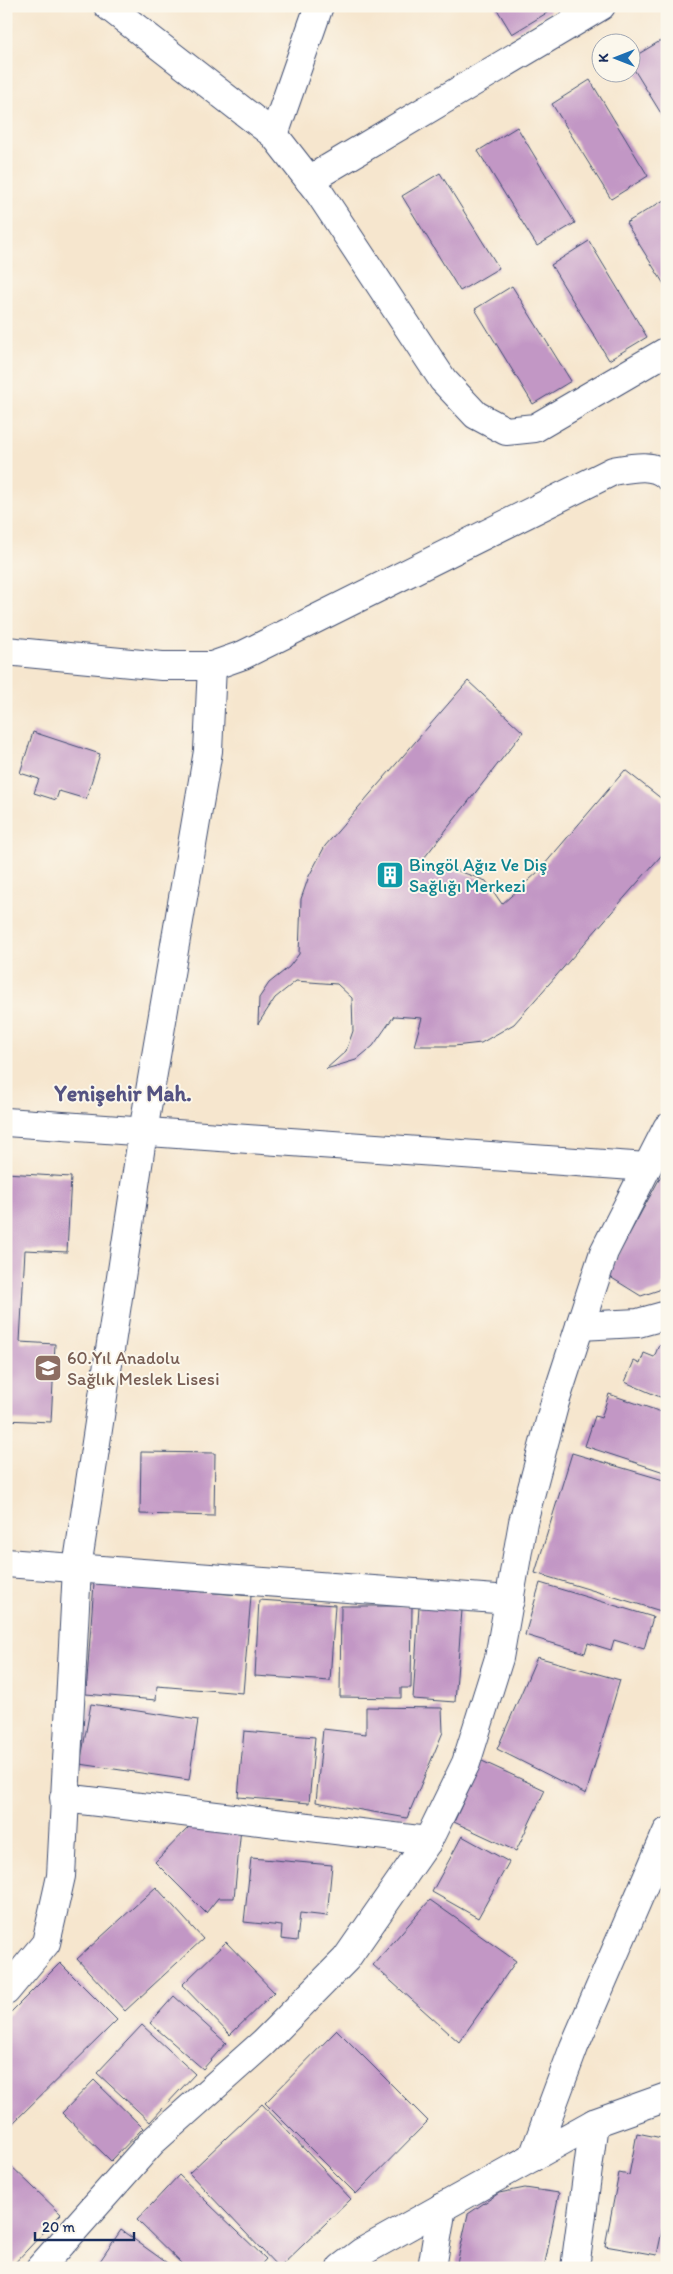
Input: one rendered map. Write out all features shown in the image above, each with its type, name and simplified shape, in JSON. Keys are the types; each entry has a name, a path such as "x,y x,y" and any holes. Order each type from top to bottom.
{"street":[{"path":"108,6 274,135 309,180 443,380 476,415 506,430 535,428 667,351"},
{"path":"274,135 319,6"},
{"path":"309,180 601,6"},
{"path":"6,652 162,666 212,666 244,655 613,471 644,466 664,473 667,476"},
{"path":"6,1991 46,1943 61,1876 78,1568 143,1132 208,751 212,666"},
{"path":"6,1122 647,1167"},
{"path":"40,2268 152,2142 263,2043 346,1959 428,1841 466,1763 499,1658 523,1522 555,1402 604,1252 667,1128"},
{"path":"580,1326 638,1323 667,1315"},
{"path":"6,1563 510,1600"},
{"path":"64,1798 428,1841"},
{"path":"533,2157 574,2048 667,1832"},
{"path":"342,2268 362,2252 594,2123 667,2097"},
{"path":"574,2268 594,2123"},
{"path":"432,2268 442,2207"}],"building":[{"path":"495,6 547,6 550,11 512,34"},
{"path":"667,37 667,123 640,79 640,53"},
{"path":"590,80 648,176 611,199 552,104"},
{"path":"517,127 575,223 537,246 478,151"},
{"path":"440,173 499,268 460,291 402,196"},
{"path":"664,200 667,204 667,289 626,223"},
{"path":"589,241 647,337 609,360 551,265"},
{"path":"512,286 571,381 533,404 475,309"},
{"name":"Bingöl Ağız Ve Diş Sağlığı Merkezi","path":"468,681 523,732 417,867 445,866 486,881 502,904 538,872 625,770 667,803 667,849 514,1024 481,1043 454,1046 414,1046 422,1018 394,1016 373,1046 356,1060 326,1069 346,1051 353,1031 352,998 337,984 296,981 275,998 258,1024 259,998 269,983 289,967 299,954 301,899 309,876 325,846"},
{"path":"33,732 100,754 86,799 59,791 56,800 34,793 39,779 20,773"},
{"path":"667,1165 667,1280 659,1290 641,1296 607,1275"},
{"path":"6,1173 71,1177 67,1252 25,1250 20,1342 55,1344 51,1422 6,1420"},
{"path":"659,1345 667,1348 667,1400 625,1382 634,1361 640,1364 644,1353 654,1357"},
{"path":"609,1394 667,1414 667,1473 585,1446 595,1416 601,1418"},
{"path":"141,1452 215,1453 214,1516 140,1514"},
{"path":"572,1453 667,1481 667,1593 661,1611 535,1573"},
{"path":"94,1583 251,1596 243,1693 157,1686 156,1700 86,1694"},
{"path":"540,1583 653,1617 644,1649 614,1640 611,1650 588,1643 585,1653 525,1635"},
{"path":"259,1600 335,1605 330,1681 255,1676"},
{"path":"341,1606 412,1606 411,1688 401,1688 401,1698 340,1697"},
{"path":"419,1607 462,1610 455,1702 413,1699"},
{"path":"537,1657 620,1680 586,1794 497,1749"},
{"path":"91,1704 198,1720 189,1780 80,1764"},
{"path":"366,1707 442,1708 443,1732 407,1818 316,1802 323,1729 366,1734"},
{"path":"244,1731 315,1737 309,1803 238,1797"},
{"path":"482,1761 545,1790 516,1851 454,1822"},
{"path":"190,1826 241,1828 234,1898 218,1898 206,1913 155,1862"},
{"path":"462,1836 509,1862 478,1918 432,1892"},
{"path":"251,1858 332,1865 327,1916 300,1913 297,1941 281,1939 282,1926 244,1922"},
{"path":"156,1887 203,1939 125,2011 77,1959"},
{"path":"430,1900 516,1961 459,2042 373,1965"},
{"path":"226,1942 274,1992 230,2035 182,1985"},
{"path":"60,1963 117,2020 6,2130 6,2017"},
{"path":"174,1996 226,2043 203,2069 150,2023"},
{"path":"142,2025 195,2074 150,2122 97,2073"},
{"path":"337,2030 428,2121 356,2194 265,2103"},
{"path":"94,2080 143,2128 111,2161 62,2113"},
{"path":"262,2104 351,2199 279,2268 189,2173"},
{"path":"637,2133 667,2139 667,2227 663,2226 657,2255 605,2246 619,2173 629,2175"},
{"path":"6,2161 61,2214 10,2268 6,2268"},
{"path":"179,2175 266,2259 258,2268 186,2268 137,2220"},
{"path":"525,2188 559,2193 544,2268 456,2268 468,2214 499,2193"},
{"path":"121,2230 174,2268 97,2268"}],"place":[{"name":"Bingöl Ağız Ve Diş Sağlığı Merkezi","path":"390,875"},
{"name":"60.Yıl Anadolu Sağlık Meslek Lisesi","path":"48,1368"}],"district":[{"name":"Yenişehir Mah.","path":"123,1093"}]}
